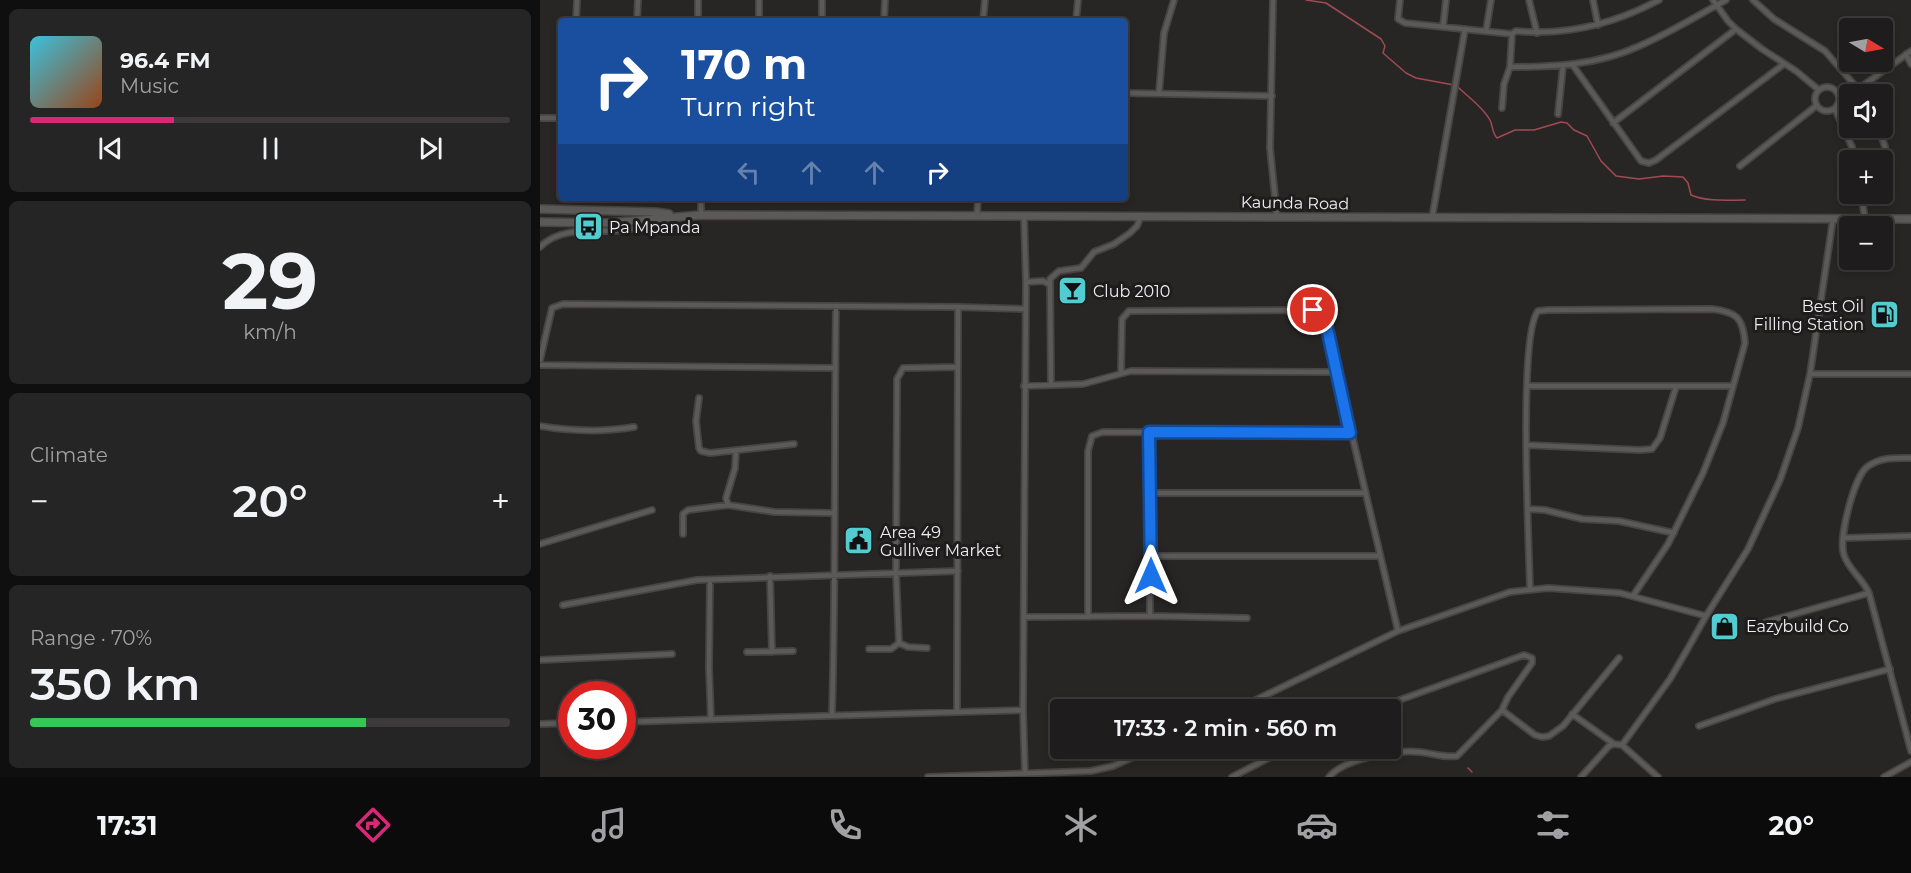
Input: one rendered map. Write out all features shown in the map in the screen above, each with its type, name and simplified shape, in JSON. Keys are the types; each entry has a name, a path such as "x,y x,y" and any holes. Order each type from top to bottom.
{"main road":[{"name":"Kaunda Road","path":"540,209 656,212 678,216"},
{"name":"Kaunda Road","path":"540,222 608,223 701,215 1839,219"},
{"name":"Kaunda Road","path":"1893,219 1911,219"}],"street":[{"path":"576,18 577,0"},
{"path":"637,18 638,0"},
{"path":"698,0 698,18"},
{"path":"759,0 759,18"},
{"path":"822,0 822,18"},
{"path":"884,18 885,0"},
{"path":"983,18 985,0"},
{"path":"1076,18 1078,0"},
{"path":"1159,93 1164,33 1174,0"},
{"path":"1273,0 1269,148 1277,217"},
{"path":"1400,0 1398,19 1401,21 1512,34 1516,31 1537,33 1589,28 1647,7 1659,0"},
{"path":"1443,27 1446,0"},
{"path":"1486,31 1491,0"},
{"path":"1529,0 1537,33"},
{"path":"1593,0 1598,25"},
{"path":"1713,0 1736,29 1819,90"},
{"path":"1510,67 1563,66 1635,48 1726,0"},
{"path":"1753,0 1774,19 1825,51 1856,84"},
{"path":"1432,218 1465,29"},
{"path":"1613,123 1736,29"},
{"path":"1502,108 1504,84 1510,67 1512,34"},
{"path":"1866,84 1909,53 1911,64"},
{"path":"1572,64 1641,160 1648,163 1656,160 1784,64"},
{"path":"1558,114 1563,66"},
{"path":"1833,88 1839,99 1835,109 1826,112 1816,106 1815,98 1819,90 1833,88"},
{"path":"1128,93 1272,96"},
{"path":"1740,166 1816,106"},
{"path":"1835,109 1853,150"},
{"path":"540,118 558,118"},
{"path":"701,201 701,215"},
{"path":"977,217 978,201"},
{"path":"1024,216 1026,309 1023,710 1025,774"},
{"path":"1051,385 1050,279 1059,271 1081,268 1094,252 1114,244 1130,233 1142,216"},
{"path":"1622,745 1670,679 1748,549 1780,480 1798,428 1810,374 1833,219"},
{"path":"540,247 554,236 579,231 629,231 653,220"},
{"path":"1026,282 1043,281 1049,284"},
{"path":"540,360 552,308 563,304 1026,309"},
{"path":"832,715 836,575 833,537 836,484 836,306"},
{"path":"957,712 958,307"},
{"path":"1121,372 1122,319 1128,310 1219,309 1316,312 1323,319 1327,328 1398,631"},
{"path":"1530,588 1526,445 1527,386 1534,316 1538,311 1712,309 1735,314 1743,329 1745,343 1728,408 1674,533 1633,596"},
{"path":"540,365 835,368"},
{"path":"899,643 896,573 897,379 903,368 958,367"},
{"path":"1024,386 1083,384 1121,372 1336,372"},
{"path":"1810,374 1911,375"},
{"path":"1527,386 1732,387"},
{"path":"1526,445 1652,449 1660,438 1676,387"},
{"path":"699,398 696,421 699,448 705,453 794,444"},
{"path":"540,426 617,430 634,428"},
{"path":"1088,617 1088,442 1096,432 1350,433"},
{"path":"1149,432 1150,616"},
{"path":"728,505 726,498 735,468 736,450"},
{"path":"1911,458 1881,459 1864,470 1858,479 1843,538 1844,556 1869,593 1911,751"},
{"path":"1149,494 1366,494"},
{"path":"683,534 683,514 688,510 728,505 775,512 834,513"},
{"path":"1528,509 1545,510 1582,519 1625,522 1674,533"},
{"path":"540,544 652,510"},
{"path":"1843,538 1911,537"},
{"path":"1151,556 1380,556"},
{"path":"563,604 697,580 958,571"},
{"path":"770,576 772,652"},
{"path":"710,580 711,720"},
{"path":"1258,699 1398,631 1510,591 1530,588 1602,591 1633,596 1706,616"},
{"path":"1766,622 1869,593"},
{"path":"1025,617 1247,618"},
{"path":"899,643 908,647 927,648"},
{"path":"869,649 891,649 899,643"},
{"path":"747,652 793,651"},
{"path":"540,660 672,654"},
{"path":"1329,777 1335,770 1360,760 1391,753 1418,752 1457,756 1502,710 1508,697 1530,667 1532,658 1524,655 1401,699"},
{"path":"1502,710 1535,735 1542,738 1549,736 1559,730 1619,658"},
{"path":"1699,726 1775,699 1890,669"},
{"path":"636,722 1023,710"},
{"path":"1572,714 1614,744 1622,745 1658,777"},
{"path":"540,724 558,723"},
{"path":"1581,777 1603,752 1614,744"},
{"path":"928,777 1091,771 1113,766 1129,759"},
{"path":"1232,777 1267,759"},
{"path":"1884,777 1911,762"}],"waterway":[{"path":"1306,0 1326,3 1381,39 1385,46 1383,53 1406,73 1416,78 1454,85"},
{"path":"1458,87 1487,115 1497,138 1515,130 1534,130 1561,122 1567,123 1574,130 1587,136 1601,161 1616,176 1639,179 1663,176 1683,177 1688,183 1691,195 1711,200 1745,200"},
{"path":"1468,768 1472,772"}],"place":[{"name":"Pa Mpanda","path":"588,227"},
{"name":"Club 2010","path":"1072,291"},
{"name":"Best Oil Filling Station","path":"1885,315"},
{"name":"Area 49 Gulliver Market","path":"859,541"},
{"name":"Eazybuild Co","path":"1725,626"}],"route":[{"path":"1151,576 1149,432 1350,433 1327,328 1323,319 1313,310"}]}
